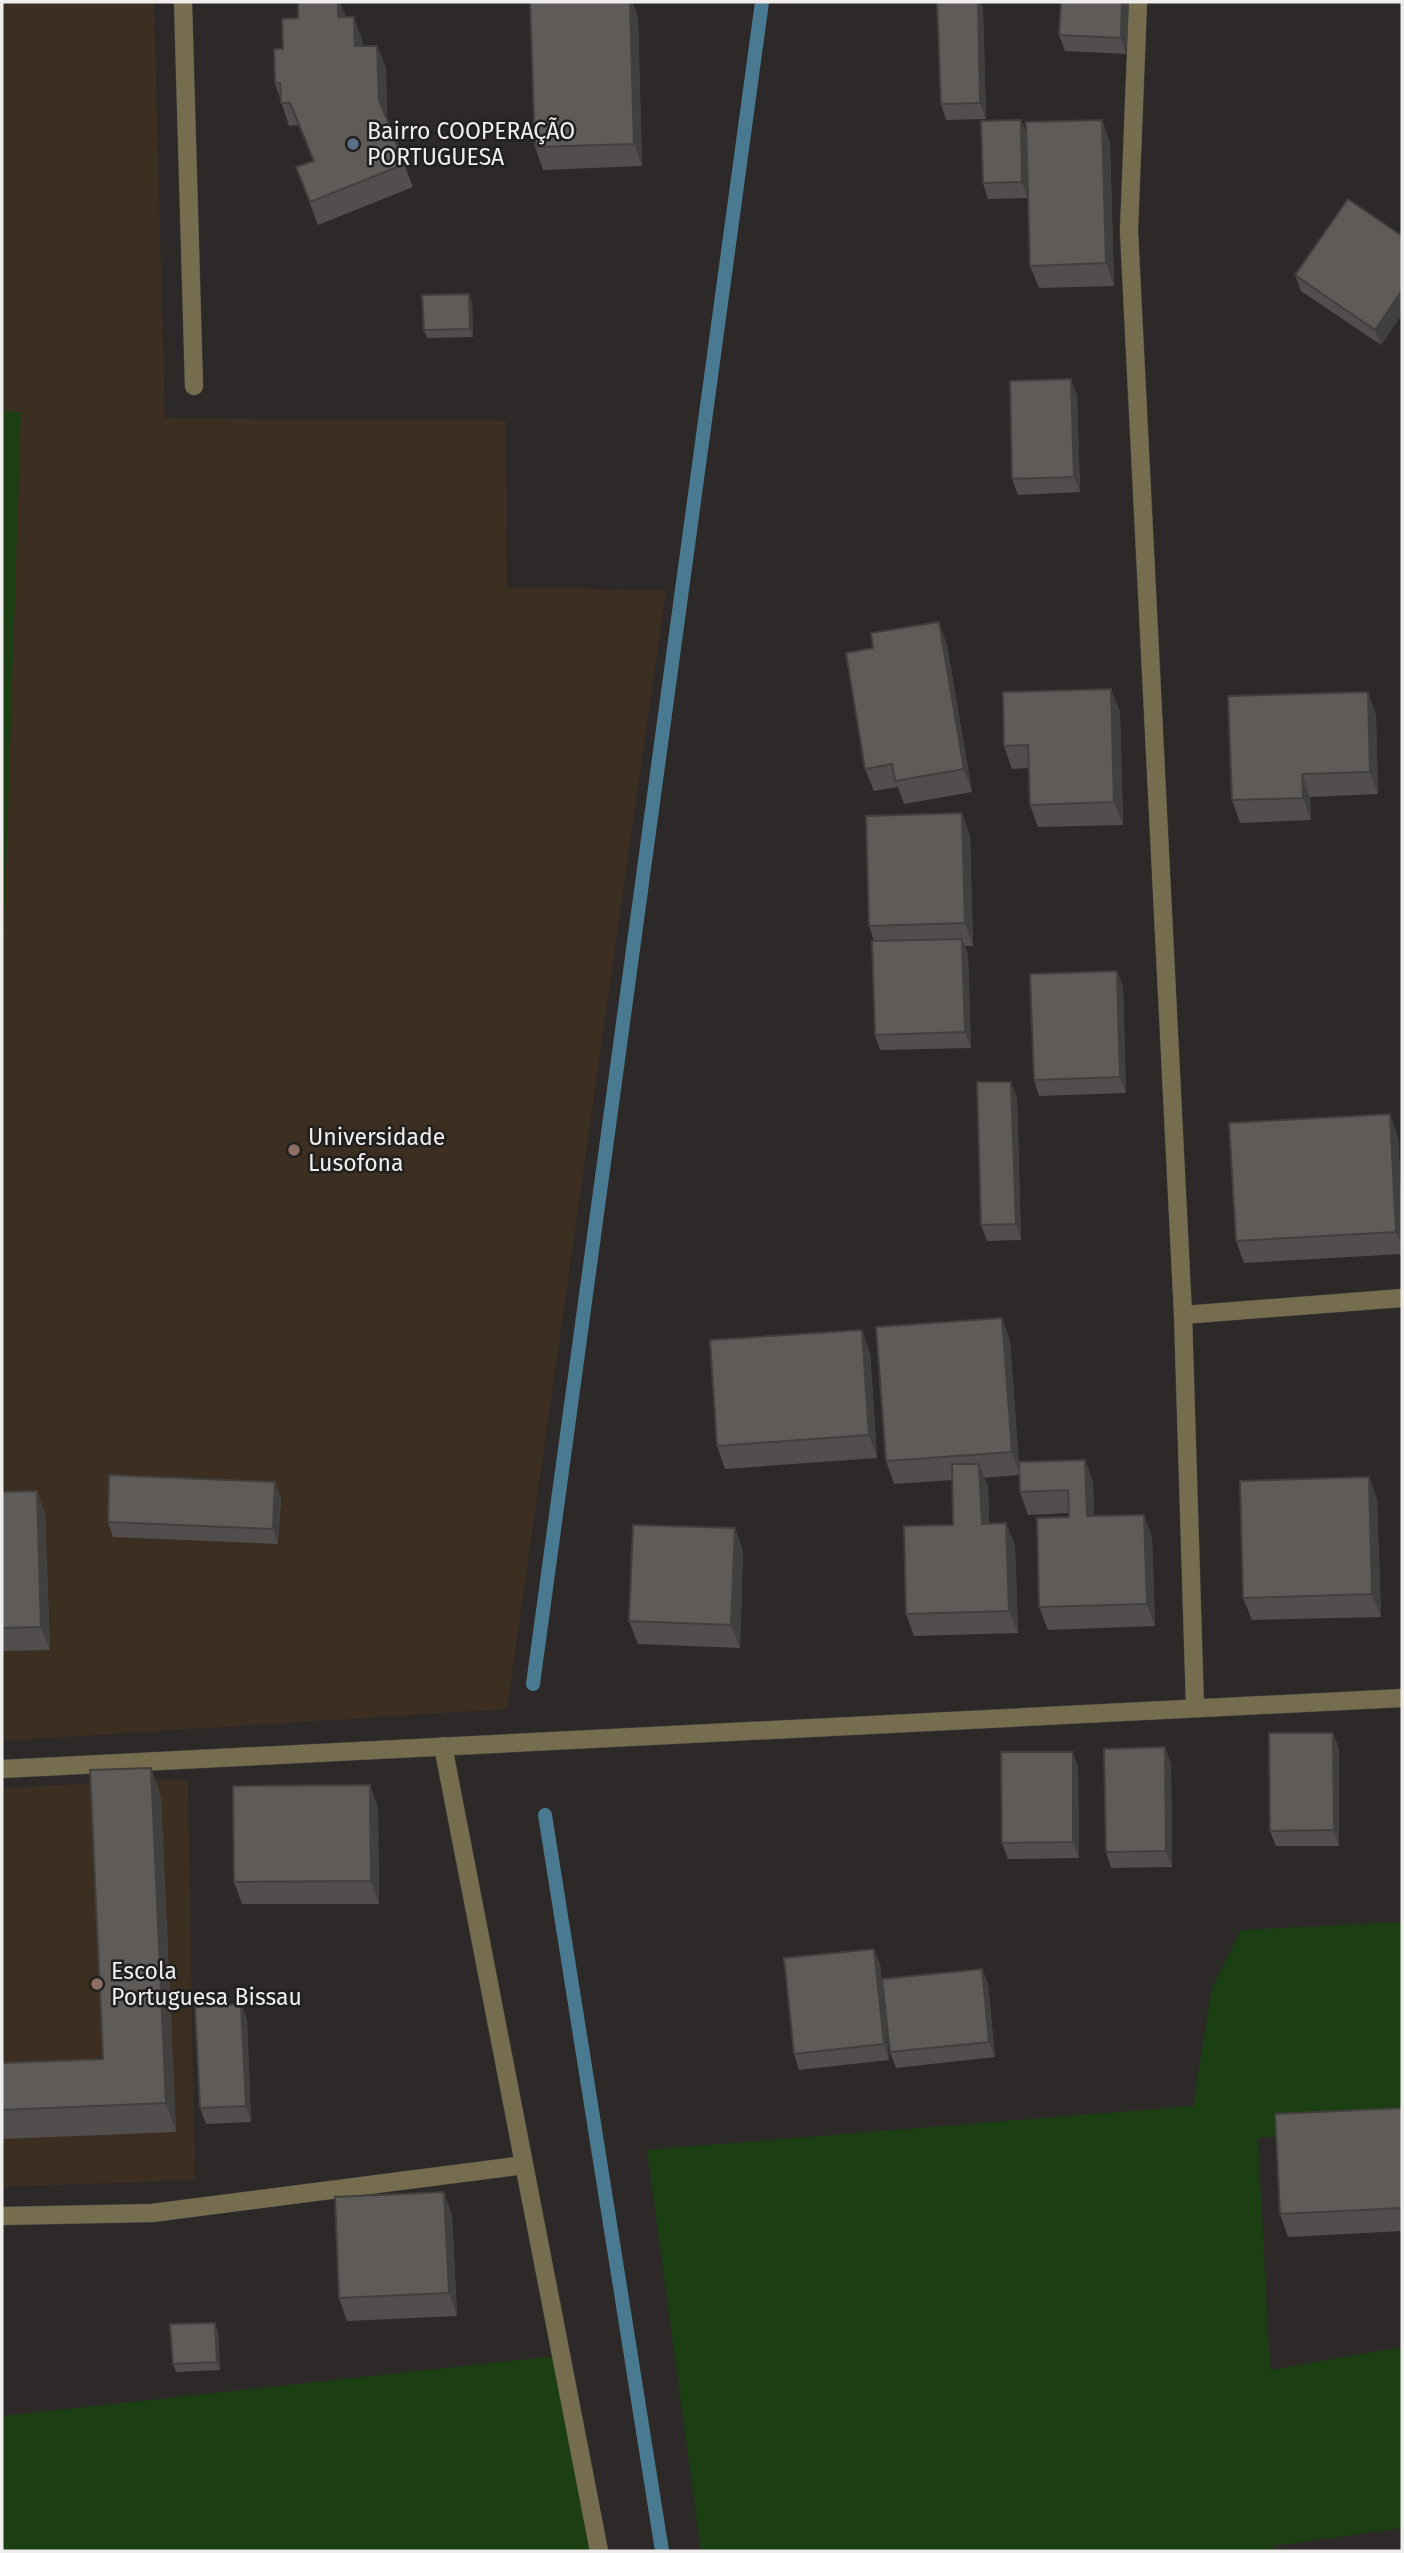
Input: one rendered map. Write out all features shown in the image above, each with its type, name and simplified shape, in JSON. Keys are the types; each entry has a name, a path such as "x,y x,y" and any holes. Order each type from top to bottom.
{"street":[{"path":"183,2 194,386"},
{"path":"1138,2 1129,231 1183,1315 1195,1707"},
{"path":"1183,1315 1402,1298"},
{"path":"2,1769 1195,1707 1402,1699"},
{"path":"443,1746 599,2551"},
{"path":"2,2216 152,2213 524,2165"}],"shaded area":[{"name":"Universidade Lusofona","path":"2,2 154,2 165,418 506,421 507,588 666,590 507,1709 2,1741"},
{"name":"Escola Portuguesa Bissau","path":"188,1779 195,2180 2,2187 2,1788"}],"green space":[{"path":"2,411 21,412 4,932 2,931"},
{"path":"1402,1922 1402,2124 1258,2138 1270,2370 1402,2347 1402,2528 1274,2546 1274,2551 701,2551 647,2150 1193,2106 1212,1988 1241,1930"},
{"path":"557,2356 593,2551 2,2551 2,2416"}],"building":[{"path":"298,2 338,2 338,17 354,17 355,46 377,46 379,100 405,164 310,202 296,167 314,161 290,103 281,103 280,83 275,83 274,49 283,49 282,19 298,18"},
{"path":"530,2 630,2 634,144 535,147"},
{"path":"937,2 978,2 980,103 941,104"},
{"path":"1061,2 1122,2 1121,38 1059,35"},
{"path":"1021,120 1022,182 983,183 981,121"},
{"path":"1102,120 1106,263 1030,266 1026,122"},
{"path":"1348,199 1402,236 1402,290 1375,330 1295,275"},
{"path":"469,294 470,329 424,330 422,295"},
{"path":"1071,379 1074,477 1012,479 1010,381"},
{"path":"939,622 964,769 895,781 892,764 865,769 846,653 873,648 871,633"},
{"path":"1111,689 1114,802 1030,805 1028,745 1004,746 1003,692"},
{"path":"1368,692 1370,772 1302,774 1303,798 1232,800 1228,696"},
{"path":"962,813 965,923 869,926 866,816"},
{"path":"962,939 965,1032 875,1035 872,941"},
{"path":"1117,971 1120,1077 1034,1080 1030,974"},
{"path":"977,1082 1011,1082 1016,1224 981,1225"},
{"path":"1390,1114 1396,1232 1236,1241 1229,1123"},
{"path":"1002,1318 1012,1452 886,1461 876,1327"},
{"path":"862,1330 869,1435 717,1446 710,1340"},
{"path":"1085,1460 1087,1516 1144,1515 1147,1604 1039,1607 1037,1518 1069,1517 1068,1490 1020,1492 1019,1462"},
{"path":"952,1464 979,1464 982,1524 1006,1523 1009,1611 906,1614 904,1526 953,1525"},
{"path":"109,1475 275,1482 273,1529 108,1522"},
{"path":"1369,1477 1372,1594 1243,1598 1240,1481"},
{"path":"37,1491 41,1627 2,1628 2,1492"},
{"path":"633,1525 735,1528 731,1625 629,1621"},
{"path":"1269,1733 1333,1733 1334,1830 1270,1831"},
{"path":"1165,1747 1166,1851 1106,1852 1104,1749"},
{"path":"1001,1752 1073,1752 1073,1842 1002,1843"},
{"path":"151,1768 166,2103 2,2110 2,2063 103,2059 90,1770"},
{"path":"370,1785 371,1881 234,1882 233,1786"},
{"path":"874,1949 884,2044 794,2054 784,1958"},
{"path":"982,1969 989,2042 890,2052 882,1979"},
{"path":"241,2004 246,2106 200,2108 195,2007"},
{"path":"1402,2108 1402,2208 1280,2214 1275,2114"},
{"path":"444,2192 449,2293 339,2298 335,2197"},
{"path":"215,2323 217,2362 173,2364 170,2324"}],"waterway":[{"path":"533,1684 762,2"},
{"path":"545,1815 662,2551"}],"place":[{"name":"Bairro COOPERAÇÃO PORTUGUESA","path":"353,144"},
{"name":"Universidade Lusofona","path":"294,1150"},
{"name":"Escola Portuguesa Bissau","path":"97,1984"}]}
